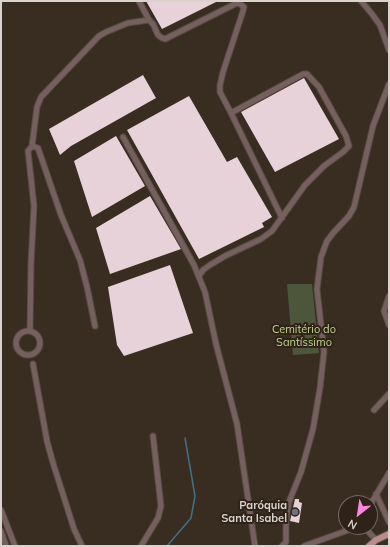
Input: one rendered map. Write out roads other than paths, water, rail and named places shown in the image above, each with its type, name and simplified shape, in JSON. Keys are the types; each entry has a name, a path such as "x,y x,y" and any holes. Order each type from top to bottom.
{"main road":[{"path":"369,546 376,540 389,534"}],"street":[{"path":"139,1 158,35 165,39 234,4 239,3 244,7 223,72 220,92 282,218"},
{"path":"361,1 380,25 389,50"},
{"path":"30,331 34,206 28,151 32,146 38,101 99,36 128,23 149,20"},
{"path":"199,276 203,270 225,256 261,239 272,231 305,185 324,166 348,148 349,142 346,136 318,87 306,74 302,74 231,113"},
{"path":"286,545 288,510 292,494 301,472 313,429 324,352 317,289 321,257 327,241 349,216 354,207 373,126 389,84"},
{"path":"123,137 194,265 205,292 216,344 237,424 255,546"},
{"path":"32,146 38,148 61,215 80,260 95,326"},
{"path":"389,296 386,310 389,325"},
{"path":"30,331 39,336 41,345 34,354 25,355 16,348 16,340 21,333 30,331"},
{"path":"33,364 47,441 74,529 82,546"},
{"path":"374,410 389,394"},
{"path":"141,546 158,518 160,506 153,436"},
{"path":"389,473 376,494 389,522"},
{"path":"1,510 15,546"},
{"path":"1,532 6,546"},
{"path":"304,546 338,534"},
{"path":"371,535 376,540"}],"waterway":[{"path":"167,546 191,518 195,496 185,438"}],"place":[{"name":"Paróquia Santa Isabel","path":"295,512"}],"park label":[{"name":"Cemitério do Santíssimo","path":"304,336"}]}
